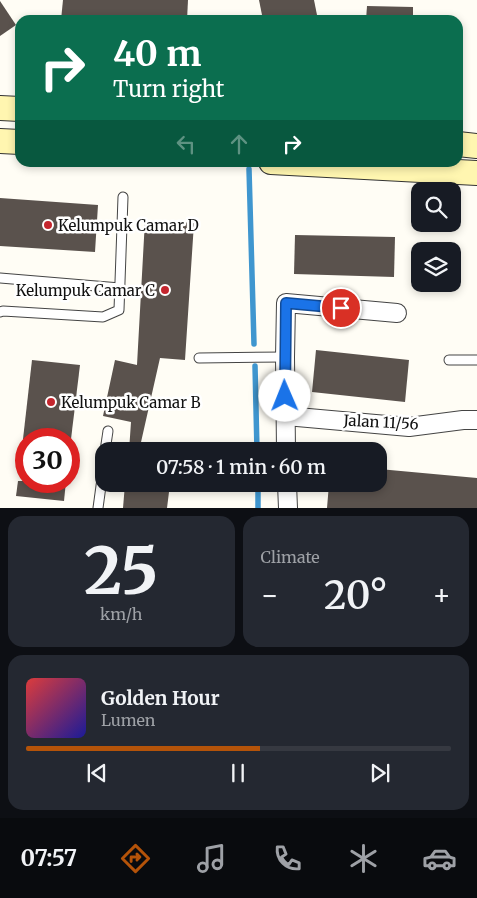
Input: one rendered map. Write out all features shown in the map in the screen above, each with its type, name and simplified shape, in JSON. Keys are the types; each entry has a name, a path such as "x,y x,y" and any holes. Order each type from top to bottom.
{"main road":[{"path":"0,108 15,109"},
{"path":"0,141 15,142"},
{"path":"463,145 477,146"},
{"path":"365,167 477,173"}],"street":[{"path":"286,442 286,303 397,313"},
{"name":"Jalan 11/56","path":"286,416 409,427 477,420"},
{"path":"287,492 288,508"}],"lane":[{"path":"0,312 103,317 119,310 123,197"},
{"path":"0,278 120,288"},
{"path":"199,358 285,357"},
{"path":"449,360 477,360"},
{"path":"106,442 108,431"},
{"path":"98,508 100,492"}],"building":[{"path":"63,0 188,0 187,15 62,15"},
{"path":"259,0 314,0 317,15 262,15"},
{"path":"0,1 15,26 0,36"},
{"path":"367,6 413,7 413,15 366,15"},
{"name":"Kelumpuk Camar D","path":"0,198 98,205 95,252 0,246"},
{"name":"Kelumpuk Camar C","path":"145,220 194,223 185,360 160,358 141,442 130,442 131,422 103,416 115,360 137,365"},
{"path":"295,235 395,237 394,277 294,274"},
{"path":"316,350 409,360 405,402 312,392"},
{"name":"Kelumpuk Camar B","path":"32,360 80,365 72,428 24,428"},
{"path":"387,470 477,478 477,508 327,508 328,492 387,492"},
{"path":"124,492 169,492 167,508 123,508"},
{"path":"16,493 65,493 64,501 16,496"}],"waterway":[{"path":"249,169 254,344"},
{"path":"255,366 257,442"},
{"path":"258,492 258,508"}],"place":[{"name":"Kelumpuk Camar D","path":"48,225"},
{"name":"Kelumpuk Camar C","path":"165,290"},
{"name":"Kelumpuk Camar B","path":"51,402"}],"route":[{"path":"285,396 286,303 341,308"}]}
